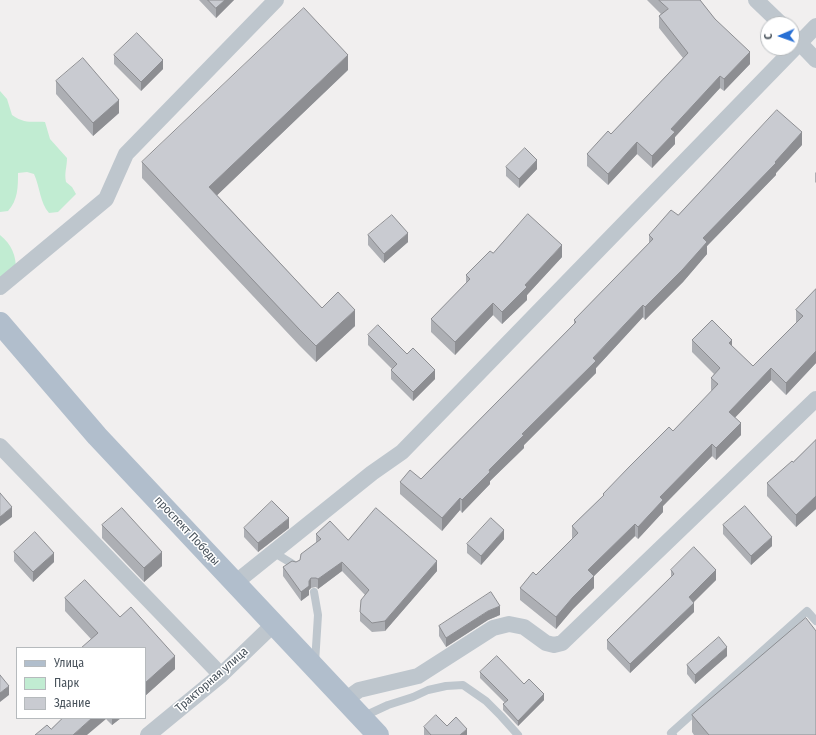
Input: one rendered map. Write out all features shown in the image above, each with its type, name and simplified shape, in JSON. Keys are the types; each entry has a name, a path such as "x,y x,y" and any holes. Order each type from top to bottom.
{"main road":[{"name":"проспект Победы","path":"0,323 97,436 378,735"}],"street":[{"path":"0,287 106,198 126,154 276,0"},
{"path":"756,0 772,16"},
{"path":"800,36 816,26"},
{"path":"800,43 816,60"},
{"path":"235,583 372,474 402,452 780,56"},
{"path":"345,700 358,690 418,676 493,628 509,624 524,627 546,643 554,646 562,642 816,400"},
{"path":"0,446 221,675"},
{"name":"Тракторная улица","path":"148,735 221,675 274,624"}],"lane":[{"path":"274,552 296,566"},
{"path":"314,592 318,614 315,668"},
{"path":"673,735 671,733 807,611 816,621"},
{"path":"361,717 428,690 446,686 463,685 486,701 518,735"}],"green space":[{"path":"0,91 7,99 12,115 24,121 45,122 50,139 67,158 65,176 66,182 72,187 76,194 58,212 49,213 42,200 34,174 27,172 18,173 16,198 8,211 0,212"},
{"path":"0,235 8,243 12,251 16,270 0,283"}],"building":[{"path":"208,0 225,0 216,8"},
{"path":"659,0 700,0 715,19 750,52 724,79 720,76 671,129 675,132 652,156 637,142 608,174 587,154 608,131 611,134 688,53 659,16 668,9"},
{"path":"304,8 348,55 209,187 322,308 338,292 355,310 316,346 142,162"},
{"path":"137,33 163,60 141,82 114,55"},
{"path":"83,58 119,100 93,123 56,81"},
{"path":"777,110 802,132 775,162 776,163 703,238 707,242 683,269 645,307 643,305 593,358 596,361 522,434 524,435 462,500 460,498 442,518 400,482 410,470 421,479 576,322 574,320 653,239 649,235 671,210 678,215"},
{"path":"525,148 537,160 519,179 506,167"},
{"path":"528,214 562,245 525,285 527,287 502,312 493,303 455,342 431,319 470,279 466,275 490,251 493,253"},
{"path":"392,215 408,233 384,254 368,235"},
{"path":"816,289 816,351 786,383 771,368 729,412 741,423 716,448 712,444 660,497 663,500 638,527 635,524 588,570 594,576 556,617 520,588 533,572 536,575 578,533 572,526 604,495 603,494 629,467 669,427 673,431 718,384 711,378 720,368 692,340 712,320 732,340 729,343 753,366 803,316 796,310"},
{"path":"378,325 407,354 413,348 435,370 413,392 391,370 397,364 368,335"},
{"path":"816,440 816,496 796,515 767,483 792,461 793,462"},
{"path":"0,493 12,507 0,517"},
{"path":"272,501 289,518 258,543 244,528"},
{"path":"745,506 772,537 751,556 723,525"},
{"path":"122,508 162,552 144,568 102,525"},
{"path":"376,508 437,561 385,621 372,623 360,612 361,600 369,590 342,562 318,579 311,578 309,581 309,586 301,592 283,567 292,561 296,562 300,560 301,554 321,539 316,534 330,521 348,540"},
{"path":"491,518 504,530 481,556 467,544"},
{"path":"35,532 54,553 33,572 14,552"},
{"path":"694,547 716,570 689,597 694,603 630,664 607,640 674,574 671,570"},
{"path":"85,580 120,617 131,607 175,656 146,682 146,647 82,647 98,633 65,598"},
{"path":"491,592 500,606 488,611 446,638 439,626"},
{"path":"806,618 816,631 816,735 709,735 692,715"},
{"path":"719,637 727,647 695,675 687,665"},
{"path":"497,656 524,684 529,679 544,694 518,721 503,704 508,700 480,672"},
{"path":"0,675 9,686 0,693"},
{"path":"436,715 447,726 456,717 467,729 460,735 431,735 424,727"},
{"path":"62,719 91,719 73,735 35,735 47,725 51,729"}]}
